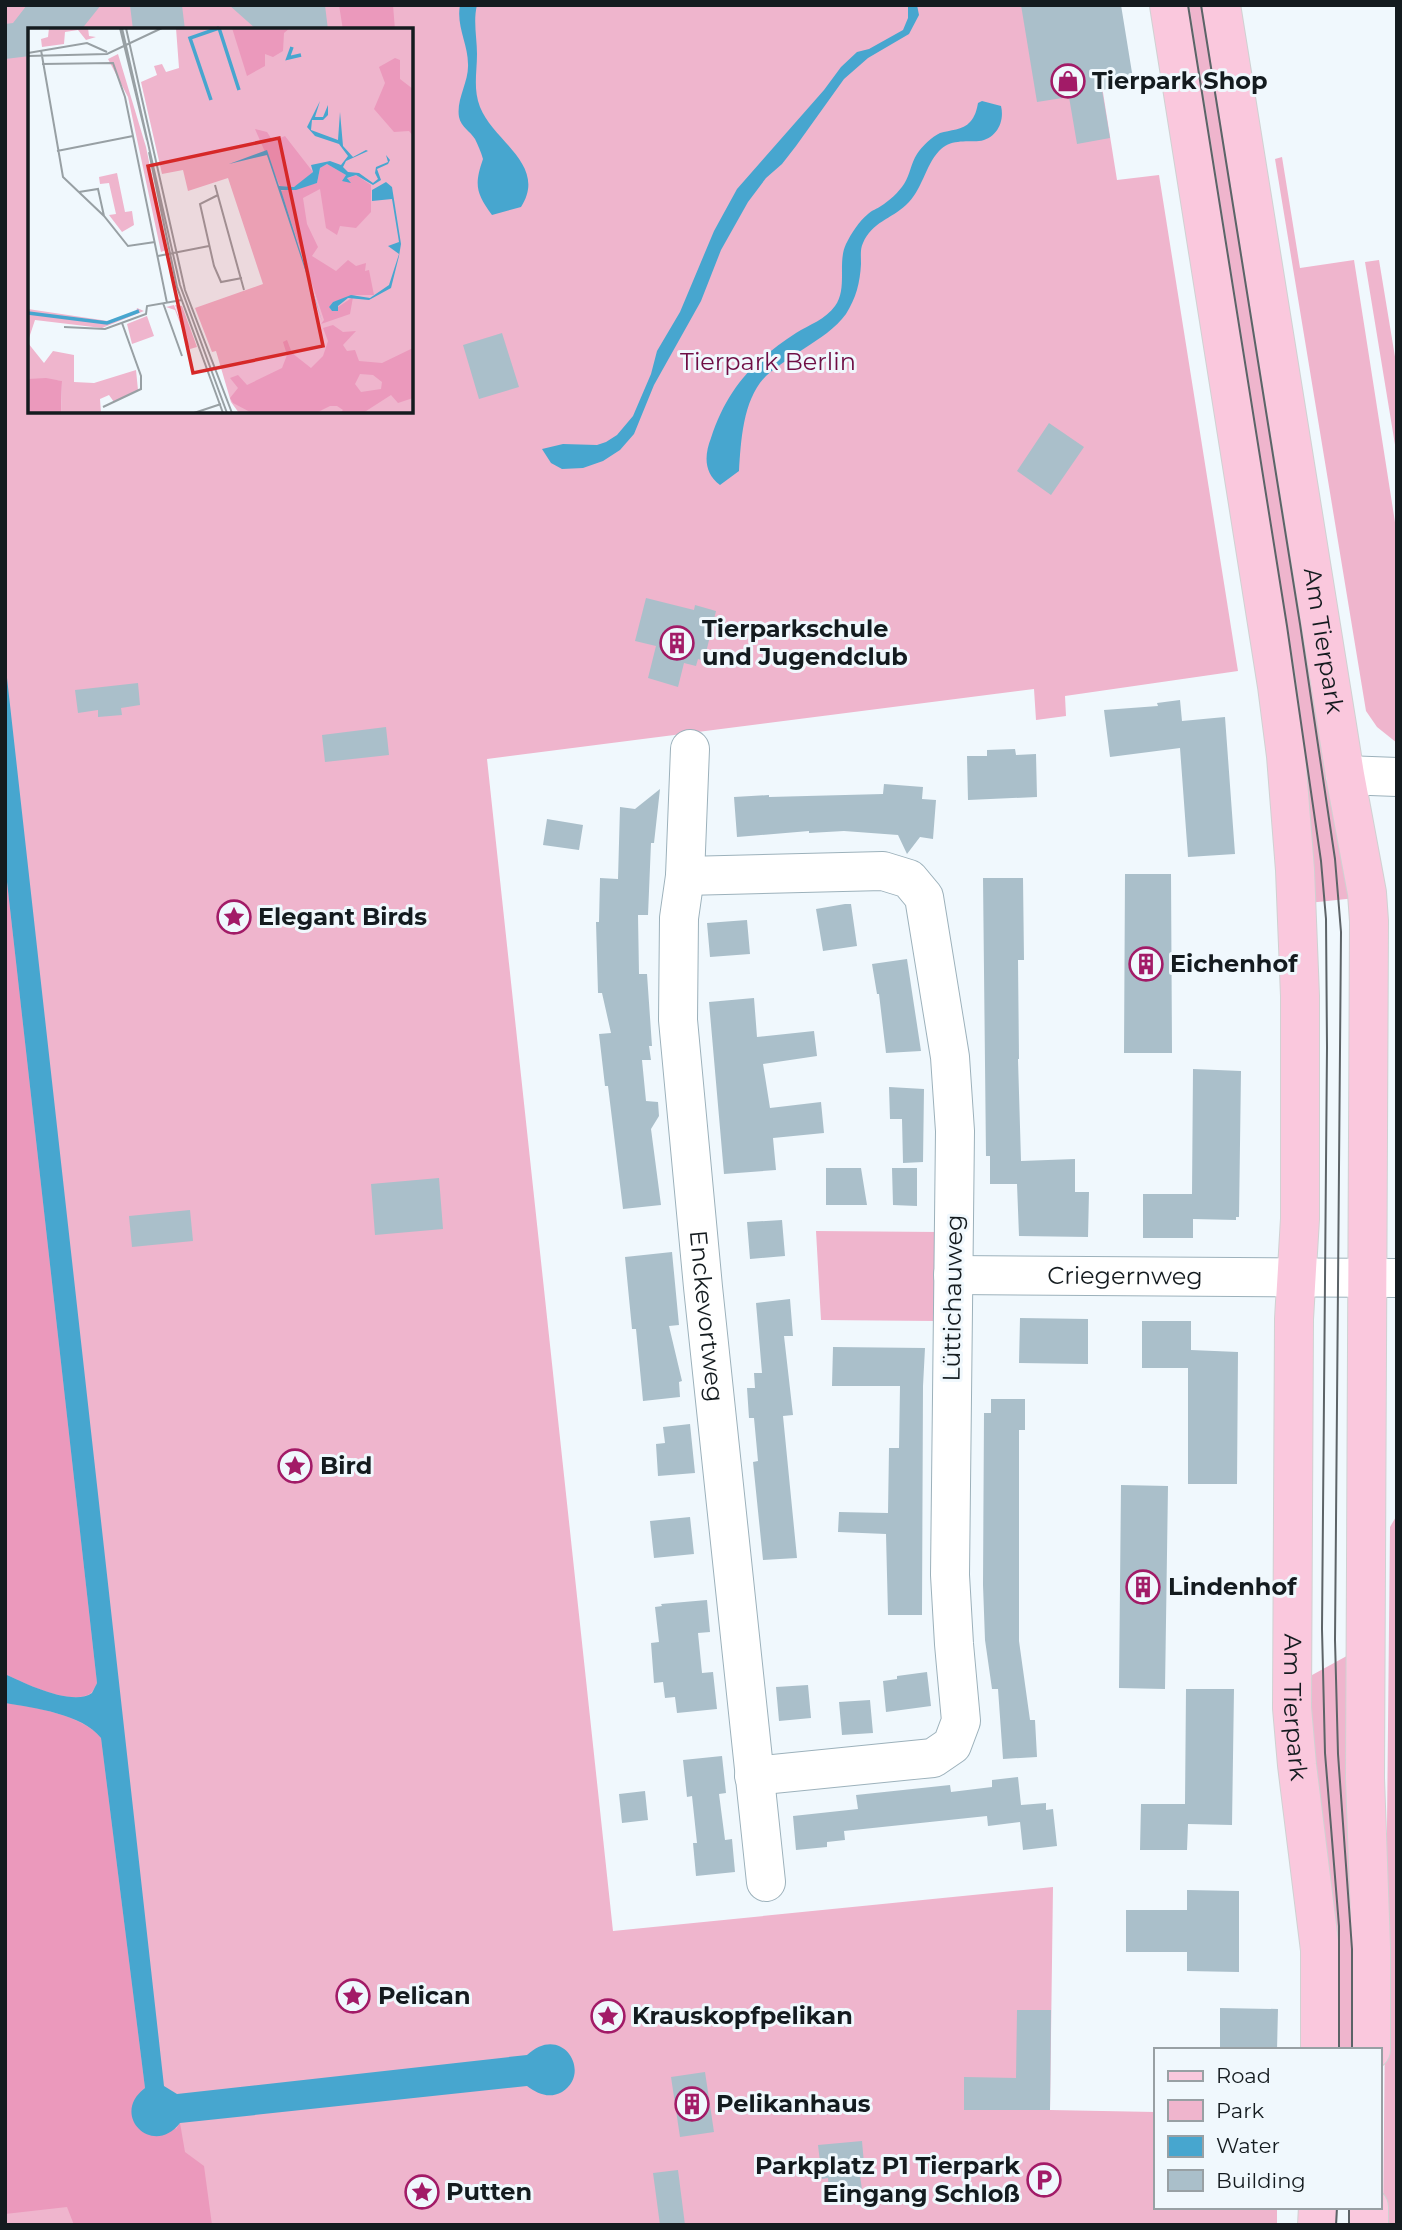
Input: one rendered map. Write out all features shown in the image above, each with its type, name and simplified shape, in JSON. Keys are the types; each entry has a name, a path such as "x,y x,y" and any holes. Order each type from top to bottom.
{"main road":[{"name":"Am Tierpark","path":"1168,5 1277,686 1295,870 1300,967 1300,1219 1295,1278 1292,1708 1320,1950 1320,2048"},
{"name":"Am Tierpark","path":"1221,5 1345,775 1367,893 1382,1279 1365,1779 1371,1947 1371,2048"}],"street":[{"name":"Enckevortweg","path":"690,749 685,876 679,918 678,1020 703,1287 766,1882"},
{"path":"1345,775 1397,777"},
{"name":"Lüttichauweg","path":"685,876 883,871 909,879 924,897 950,1057 954,1130 950,1574 961,1721 952,1745 933,1758 754,1776"},
{"name":"Criegernweg","path":"953,1275 1295,1278"},
{"path":"1295,1278 1382,1279"}],"green space":[{"name":"Tierpark Berlin","path":"5,5 1089,5 1117,180 1159,175 1238,671 1065,696 1066,716 1036,720 1034,689 487,759 613,1931 1053,1887 1050,2110 1154,2112 1154,2209 1277,2209 1277,2225 5,2225"},
{"path":"1178,5 1209,5 1356,898 1308,903"},
{"path":"1282,157 1300,268 1354,260 1397,535 1397,743 1377,727 1366,711 1275,159"},
{"path":"1379,260 1397,369 1397,457 1365,262"},
{"path":"816,1231 938,1232 937,1321 821,1320"},
{"path":"1397,1515 1397,2225 1383,2225 1390,1527"},
{"path":"1354,1652 1362,2048 1332,2048 1303,1680"}],"shaded area":[{"path":"339,5 393,5 395,28 343,28"},
{"path":"5,864 97,1683 91,1693 83,1697 60,1696 5,1674"},
{"path":"5,1703 70,1718 93,1730 101,1738 145,2088 141,2091 176,2129 180,2123 185,2152 204,2166 212,2225 74,2225 67,2207 5,2214"}],"water":[{"path":"460,5 477,5 476,87 480,107 516,154 528,178 528,192 521,207 492,215 478,188 483,159 475,139 459,117 459,104 468,64"},
{"path":"908,5 917,5 919,15 909,34 868,58 844,79 782,164 766,178 748,202 721,250 701,301 654,385 634,434 620,450 603,461 583,468 562,469 551,463 542,449 563,444 597,445 606,442 617,435 633,416 651,374 657,351 680,312 714,231 737,189 841,67 857,52 869,49 903,30 908,18"},
{"path":"982,101 1001,106 1002,118 998,129 985,140 958,142 943,147 934,157 911,199 871,230 861,248 857,290 846,314 827,333 785,361 758,385 745,420 739,471 720,485 708,470 707,451 717,421 734,391 767,354 831,311 841,291 843,251 861,220 899,190 924,145 940,133 967,125 972,120 978,103"},
{"path":"5,660 164,2086 177,2094 527,2055 540,2046 552,2044 562,2047 574,2063 575,2074 571,2084 557,2094 544,2095 527,2086 180,2123 169,2133 158,2136 139,2129 133,2120 131,2110 135,2099 145,2088 101,1738 93,1730 70,1718 5,1703 5,1674 61,1696 84,1697 92,1693 97,1683 5,864"}],"building":[{"path":"27,5 101,5 83,28 28,28 28,56 5,59 5,24 13,23"},
{"path":"130,5 182,5 185,28 133,28"},
{"path":"229,5 325,5 328,28 255,28"},
{"path":"1021,5 1121,5 1134,85 1102,90 1110,138 1077,144 1069,97 1037,102"},
{"path":"502,333 519,387 479,399 463,345"},
{"path":"1049,423 1084,447 1051,495 1017,471"},
{"name":"Tierparkschule und Jugendclub","path":"646,598 694,610 695,605 716,611 704,661 698,659 696,666 684,663 678,687 648,678 656,646 635,641"},
{"path":"138,683 140,705 121,708 122,715 98,717 98,710 78,713 75,690"},
{"path":"1180,700 1182,721 1225,717 1235,854 1188,857 1180,748 1110,757 1104,710 1158,706 1157,703"},
{"path":"386,727 389,755 325,762 322,735"},
{"path":"1015,749 1016,755 1036,754 1037,797 968,800 967,756 987,756 987,750"},
{"path":"884,784 923,787 922,799 936,800 933,839 920,837 907,854 898,835 809,831 737,837 734,797 883,794"},
{"path":"660,789 654,843 651,843 648,915 638,915 639,974 647,974 652,1046 649,1046 651,1060 642,1060 646,1101 658,1102 659,1116 651,1129 661,1205 623,1209 599,1034 611,1033 602,993 598,993 596,922 599,922 600,878 618,879 620,807 635,809"},
{"path":"547,819 583,825 579,850 543,845"},
{"name":"Eichenhof","path":"1125,874 1171,874 1172,1053 1124,1053"},
{"path":"983,878 1023,878 1024,960 1018,960 1021,1161 1075,1159 1075,1192 1089,1192 1088,1237 1019,1236 1017,1184 990,1184 990,1156 986,1156"},
{"path":"851,904 857,946 823,951 816,909"},
{"path":"747,920 750,954 710,957 707,923"},
{"path":"907,959 921,1051 886,1053 879,994 872,964"},
{"path":"754,998 757,1037 814,1031 817,1056 763,1064 770,1108 821,1102 824,1133 773,1138 776,1170 724,1174 709,1002"},
{"path":"1193,1069 1241,1071 1239,1217 1236,1217 1236,1220 1193,1219 1193,1238 1143,1238 1143,1194 1192,1194"},
{"path":"889,1087 924,1089 923,1162 903,1163 902,1119 890,1119"},
{"path":"826,1168 861,1168 867,1205 826,1205"},
{"path":"892,1168 917,1168 917,1206 893,1205"},
{"path":"439,1178 443,1229 375,1235 371,1184"},
{"path":"190,1210 193,1241 132,1247 129,1216"},
{"path":"782,1220 785,1256 750,1259 747,1222"},
{"path":"672,1252 679,1325 669,1326 682,1381 679,1382 680,1397 643,1401 625,1257"},
{"path":"790,1299 793,1336 784,1336 793,1415 783,1416 797,1558 763,1560 753,1462 758,1461 754,1418 749,1418 747,1388 755,1388 754,1373 762,1373 756,1303"},
{"path":"1020,1318 1088,1319 1088,1364 1019,1363"},
{"path":"1142,1321 1191,1321 1191,1350 1238,1352 1237,1484 1188,1484 1188,1368 1142,1368"},
{"path":"833,1347 925,1348 922,1615 888,1615 886,1534 838,1532 839,1512 888,1513 889,1448 899,1448 900,1386 832,1386"},
{"path":"991,1399 1025,1399 1025,1430 1019,1430 1019,1641 1030,1720 1035,1720 1037,1757 1003,1759 998,1689 992,1689 985,1640 984,1413 991,1413"},
{"path":"690,1424 695,1473 658,1476 656,1444 665,1443 663,1427"},
{"name":"Lindenhof","path":"1121,1485 1168,1486 1165,1689 1119,1688"},
{"path":"690,1517 694,1554 654,1558 650,1521"},
{"path":"707,1600 710,1632 698,1633 702,1673 713,1672 717,1709 677,1713 675,1697 665,1698 663,1682 654,1683 651,1643 659,1642 655,1607 662,1606 661,1604"},
{"path":"927,1672 931,1706 886,1712 883,1681"},
{"path":"808,1685 811,1718 779,1721 776,1687"},
{"path":"1186,1689 1234,1689 1232,1825 1188,1824 1187,1850 1140,1850 1141,1804 1185,1804"},
{"path":"870,1700 873,1733 842,1735 839,1702"},
{"path":"722,1756 726,1793 719,1794 725,1840 732,1839 735,1872 696,1876 693,1843 697,1843 692,1796 687,1797 683,1760"},
{"path":"1018,1777 1021,1805 1046,1803 1046,1810 1053,1809 1057,1846 1023,1850 1020,1822 988,1826 987,1816 844,1831 845,1840 827,1842 827,1847 796,1850 793,1816 858,1809 856,1795 950,1785 951,1792 992,1787 992,1780"},
{"path":"645,1791 648,1820 622,1823 619,1794"},
{"path":"1187,1890 1239,1891 1239,1972 1187,1971 1187,1952 1126,1952 1126,1910 1187,1910"},
{"path":"1220,2008 1278,2009 1277,2048 1220,2048"},
{"path":"1017,2010 1051,2010 1050,2110 964,2110 964,2077 1016,2078"},
{"name":"Pelikanhaus","path":"705,2072 714,2132 680,2137 671,2077"},
{"path":"862,2141 865,2175 860,2175 862,2190 829,2194 828,2178 822,2179 818,2145"},
{"path":"678,2170 685,2225 660,2225 653,2173"}],"tram line":[{"path":"1188,5 1287,626 1321,861 1326,919 1322,1629 1325,1753 1339,1926 1339,2048"},
{"path":"1201,5 1300,624 1335,859 1341,932 1335,1640 1338,1754 1352,1949 1352,2048"},
{"path":"1336,2225 1337,2209"},
{"path":"1349,2209 1349,2225"}],"place":[{"name":"Tierpark Shop","path":"1068,81"},
{"name":"Tierparkschule und Jugendclub","path":"677,643"},
{"name":"Elegant Birds","path":"234,917"},
{"name":"Eichenhof","path":"1146,964"},
{"name":"Bird","path":"295,1466"},
{"name":"Lindenhof","path":"1143,1587"},
{"name":"Pelican","path":"353,1996"},
{"name":"Krauskopfpelikan","path":"608,2016"},
{"name":"Pelikanhaus","path":"692,2104"},
{"name":"Parkplatz P1 Tierpark Eingang Schloß","path":"1044,2180"},
{"name":"Putten","path":"422,2192"}]}
